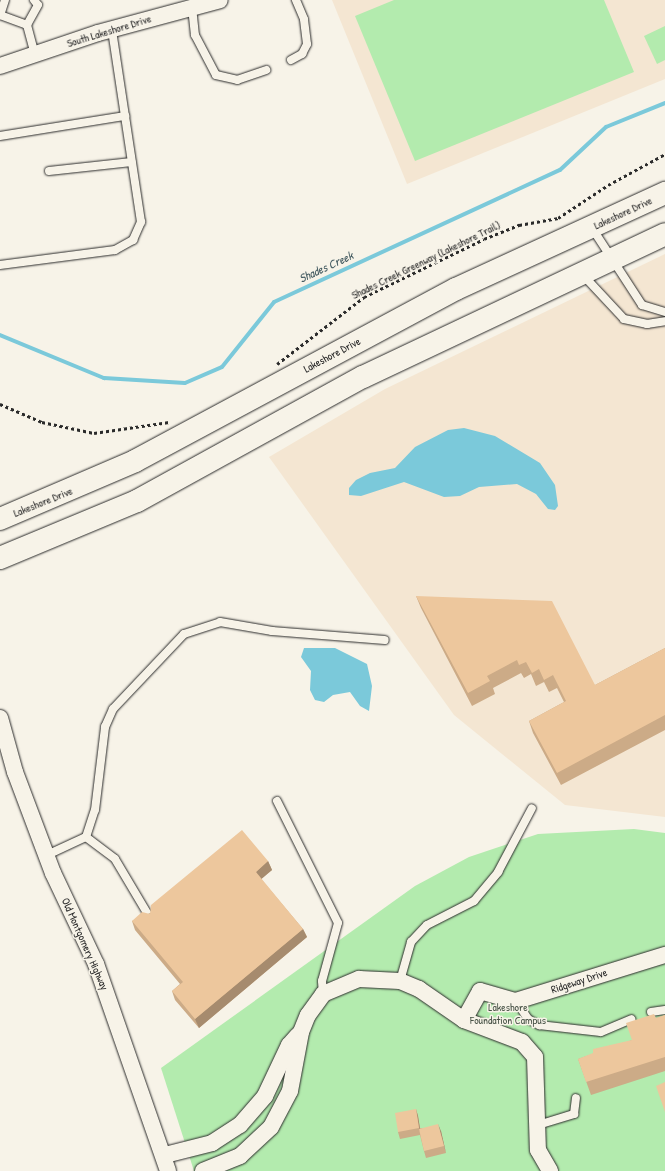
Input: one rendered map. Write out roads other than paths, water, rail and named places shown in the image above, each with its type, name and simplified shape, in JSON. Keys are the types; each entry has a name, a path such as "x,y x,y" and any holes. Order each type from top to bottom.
{"main road":[{"name":"Lakeshore Drive","path":"0,519 136,461 456,289 592,228 665,193"},
{"path":"0,558 137,501 363,377 665,234"},
{"path":"348,347 363,377"}],"street":[{"name":"South Lakeshore Drive","path":"0,66 112,30 220,0"},
{"name":"Old Montgomery Highway","path":"0,718 47,856 96,964 165,1155 168,1171"},
{"name":"Ridgeway Drive","path":"516,1001 665,955"},
{"path":"165,1155 212,1143 240,1125 266,1096 289,1045 301,1032 323,994 359,979 400,981 419,989 464,1020 522,1042 535,1057 538,1150 550,1171"},
{"path":"464,1020 480,991 516,1001"},
{"path":"203,1171 240,1156 271,1128 290,1090 301,1032"},
{"path":"240,1125 252,1144"}],"lane":[{"path":"5,0 0,15 27,25"},
{"path":"34,0 38,5 27,25 35,54"},
{"path":"291,60 302,54 307,44 304,19 296,0"},
{"path":"192,8 197,38 216,75 237,80 266,70"},
{"path":"0,265 115,250 133,240 141,222 112,30"},
{"path":"0,136 125,116"},
{"path":"49,171 132,162"},
{"path":"592,228 642,305 665,312"},
{"path":"581,273 624,319 647,324 665,321"},
{"path":"47,856 86,837 96,810 105,727 113,708 184,634 220,622 272,631 385,640"},
{"path":"277,801 338,923 322,981 323,994"},
{"path":"400,981 411,942 427,925 474,900 498,872 532,808"},
{"path":"86,837 115,859 150,918"},
{"path":"516,1001 528,1019 539,1025 601,1032 631,1018"},
{"path":"651,1012 665,1010"},
{"path":"538,1126 574,1114 576,1098"}],"water":[{"path":"464,428 495,436 540,463 555,485 558,506 555,510 548,509 536,494 517,484 479,487 460,496 444,497 404,482 361,496 349,495 349,488 356,480 370,473 395,468 415,447 448,430"},
{"path":"304,648 335,648 367,664 372,686 369,711 360,706 350,692 333,695 324,702 315,700 310,690 311,671 301,657"}],"waterway":[{"name":"Shades Creek","path":"0,335 104,378 185,383 222,367 274,302 560,170 606,127 665,103"}],"park label":[{"name":"Lakeshore Foundation Campus","path":"508,1014"}]}
